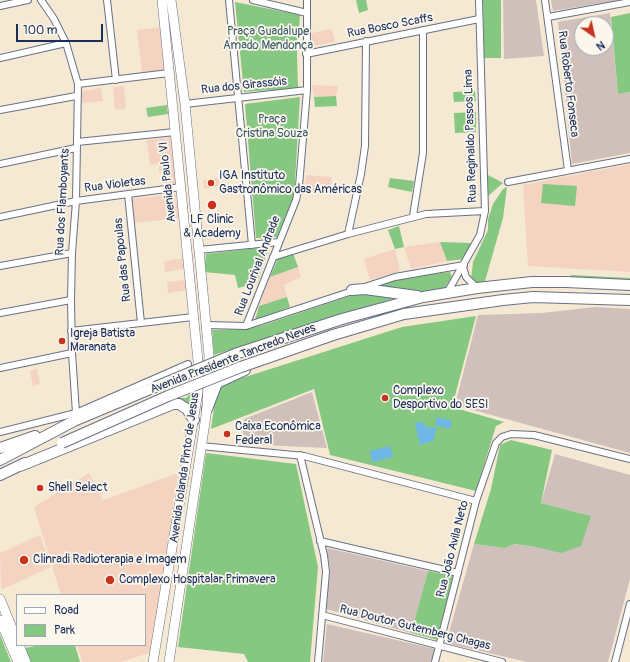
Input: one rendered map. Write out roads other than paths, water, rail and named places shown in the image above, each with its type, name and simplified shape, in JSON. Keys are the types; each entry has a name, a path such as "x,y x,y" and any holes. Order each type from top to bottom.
{"main road":[{"name":"Avenida Paulo VI","path":"162,0 198,361"},
{"name":"Avenida Paulo VI","path":"171,0 185,104 210,355"},
{"name":"Avenida Presidente Tancredo Neves","path":"0,459 60,428 235,354 342,319 423,297 477,288 532,282 630,285"},
{"path":"352,290 365,289 423,297"},
{"name":"Avenida Presidente Tancredo Neves","path":"0,475 62,443 233,370 374,322 404,314 534,297 630,300"},
{"path":"207,409 216,385 219,382 244,370 358,331 374,322"},
{"name":"Avenida Iolanda Pinto de Jesus","path":"169,662 195,480 207,409 210,355"},
{"name":"Avenida Iolanda Pinto de Jesus","path":"154,662 170,556 194,420 198,392 198,361"},
{"path":"20,466 173,404 179,404 187,409 194,420"},
{"path":"0,448 60,428"},
{"path":"184,479 190,483 195,480"},
{"path":"170,556 178,555 184,559"},
{"path":"0,599 16,638"},
{"path":"0,620 18,662"},
{"path":"19,646 26,662"}],"street":[{"path":"0,6 28,0"},
{"name":"Rua dos Flamboyants","path":"41,0 54,19 66,43 78,84 76,96 76,201 72,254 71,300 72,353 76,413"},
{"path":"107,0 116,80"},
{"path":"229,0 252,245"},
{"path":"253,0 307,13"},
{"name":"Rua Lourival Andrade","path":"246,326 296,200 299,186 307,90 307,0"},
{"name":"Rua Reginaldo Passos Lima","path":"447,293 464,266 480,235 485,211 479,0"},
{"name":"Rua Roberto Fonseca","path":"545,0 568,170"},
{"path":"548,16 630,2"},
{"name":"Rua Bosco Scaffs","path":"306,54 479,19"},
{"path":"413,216 423,153 423,30"},
{"path":"348,234 362,174 365,146 366,42"},
{"path":"0,58 66,43"},
{"path":"78,84 169,73"},
{"name":"Rua dos Girassóis","path":"185,104 307,90"},
{"path":"0,110 76,96"},
{"path":"0,164 77,145 175,132"},
{"path":"508,182 630,159"},
{"name":"Rua Violetas","path":"0,217 76,201 181,187"},
{"name":"Rua das Papoulas","path":"128,194 141,322"},
{"path":"273,257 413,216 485,211"},
{"path":"199,250 279,242"},
{"path":"0,266 72,254"},
{"path":"207,325 246,326 395,277 464,266 466,277 477,288"},
{"path":"0,314 71,300"},
{"path":"72,331 193,316"},
{"path":"0,368 72,353"},
{"path":"0,432 76,413 188,364"},
{"name":"Rua João Avila Neto","path":"435,662 476,501 496,443 502,437 511,434 534,435 630,459"},
{"path":"201,446 300,455 476,501"},
{"path":"300,455 326,572 318,662"},
{"path":"320,541 458,573"},
{"path":"615,662 630,604"},
{"name":"Rua Doutor Gutemberg Chagas","path":"322,615 502,662"}],"water":[{"path":"437,417 452,421 450,429 435,425"},
{"path":"423,422 426,427 437,428 433,441 420,445 415,423"},
{"path":"390,446 393,457 372,462 370,451"}],"place":[{"name":"IGA Instituto Gastronômico das Américas","path":"211,183"},
{"name":"LF Clinic & Academy","path":"212,205"},
{"name":"Igreja Batista Maranata","path":"62,341"},
{"name":"Complexo Desportivo do SESI","path":"385,398"},
{"name":"Caixa Econômica Federal","path":"227,434"},
{"name":"Shell Select","path":"40,488"},
{"name":"Clinradi Radioterapia e Imagem","path":"24,560"},
{"name":"Complexo Hospitalar Primavera","path":"110,580"}],"park label":[{"name":"Praça Guadalupe Amado Mendonça","path":"268,39"},
{"name":"Praça Cristina Souza","path":"272,127"}]}
